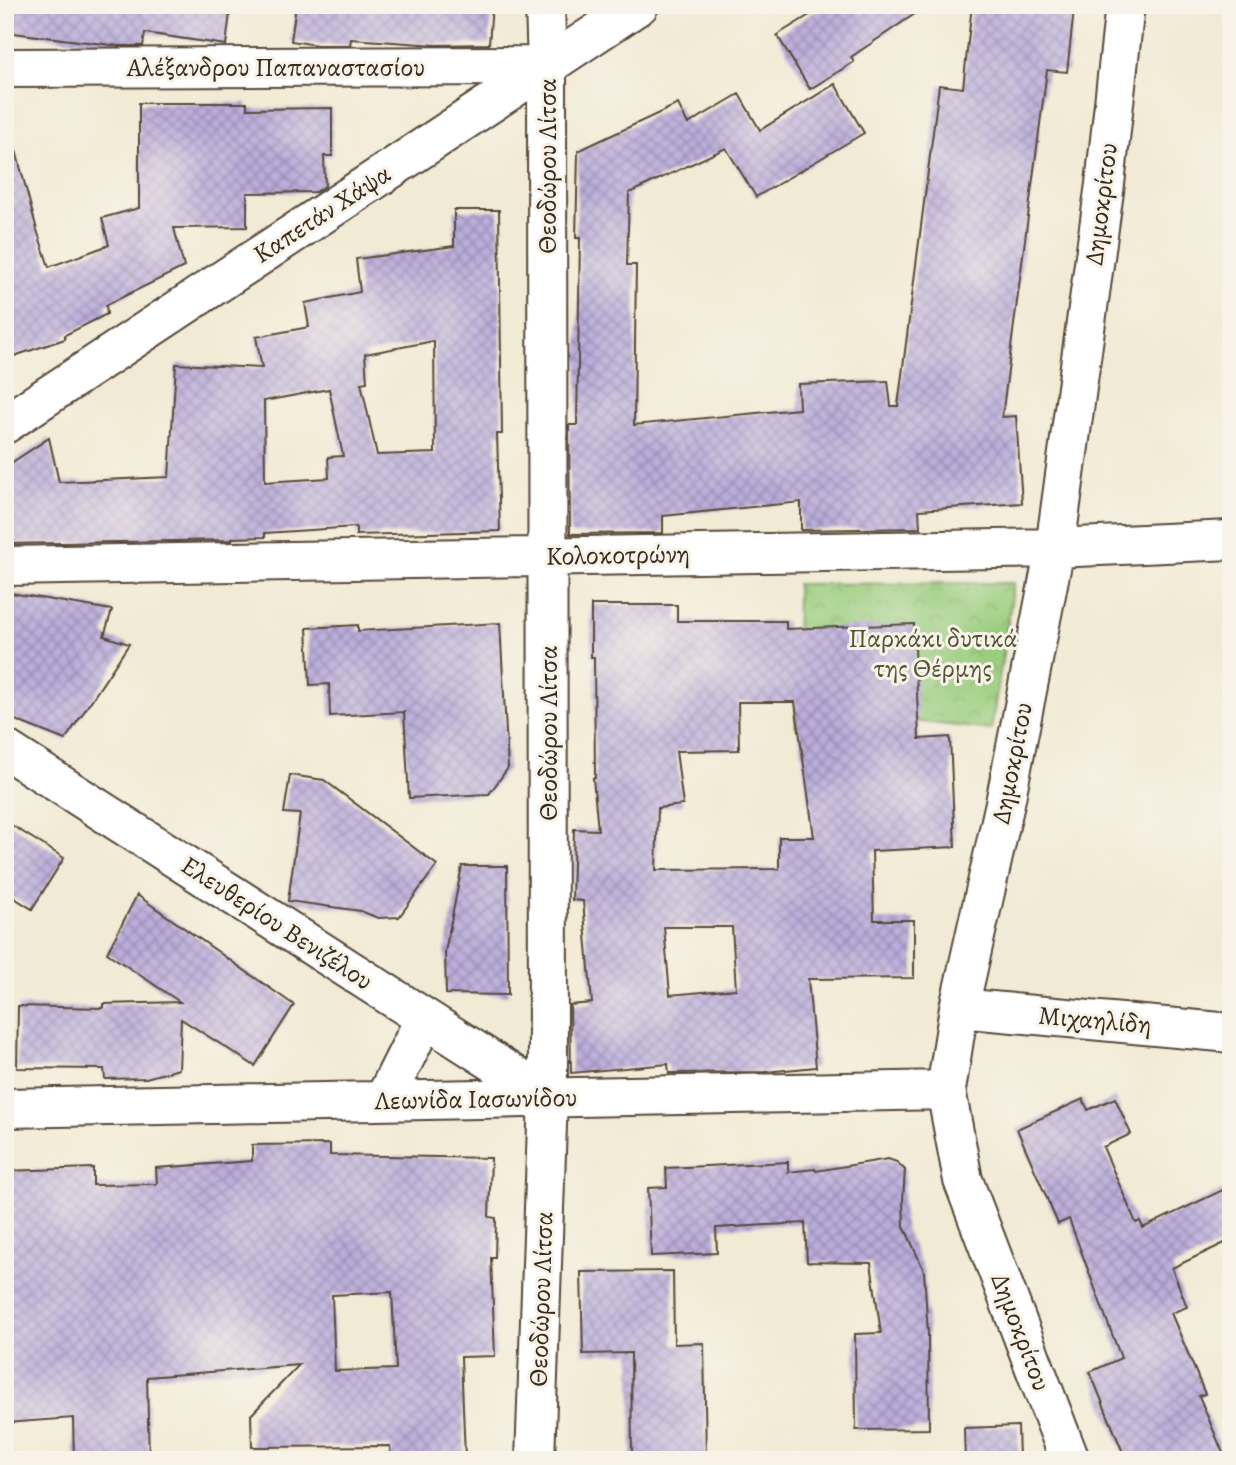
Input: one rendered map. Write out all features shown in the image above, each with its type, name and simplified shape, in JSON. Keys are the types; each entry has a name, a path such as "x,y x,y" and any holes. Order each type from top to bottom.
{"street":[{"name":"Θεοδώρου Λίτσα","path":"535,1460 548,1097 545,5"},
{"name":"Καπετάν Χάψα","path":"5,424 639,5"},
{"name":"Δημοκρίτου","path":"1070,1460 964,1180 946,1090 959,1008 1004,803 1055,548 1105,184 1125,5"},
{"name":"Αλέξανδρου Παπαναστασίου","path":"5,68 547,65"},
{"name":"Κολοκοτρώνη","path":"5,566 1055,548 1231,540"},
{"name":"Ελευθερίου Βενιζέλου","path":"5,749 548,1097"},
{"name":"Μιχαηλίδη","path":"959,1008 1231,1033"},
{"path":"384,1100 425,1018"},
{"name":"Λεωνίδα Ιασωνίδου","path":"5,1108 946,1090"}],"green space":[{"name":"Παρκάκι δυτικά της Θέρμης","path":"1014,583 991,730 879,717 796,726 797,584"}],"building":[{"path":"5,5 231,5 226,45 145,33 143,46 120,46 5,32"},
{"path":"296,5 492,5 489,44 436,45 351,39 350,45 317,45 291,41"},
{"path":"826,5 928,5 851,57 854,62 810,89 777,35"},
{"path":"972,5 1027,5 1074,10 1067,72 1047,70 1002,417 1016,416 1022,503 919,510 920,528 801,530 801,502 663,516 663,533 570,534 569,425 577,425 580,238 576,238 578,151 678,104 688,124 739,94 760,130 835,84 864,133 756,197 726,148 629,193 627,265 636,265 634,425 799,409 798,384 888,381 891,406 898,406 939,85 963,88"},
{"path":"139,103 247,103 247,109 332,108 332,156 324,156 325,186 316,192 247,193 247,227 174,228 184,267 106,305 107,314 65,335 65,339 5,359 5,152 16,151 49,267 109,245 102,218 139,208"},
{"path":"454,210 499,210 502,434 497,434 500,531 356,535 356,527 265,533 265,537 232,540 5,544 5,467 49,438 59,482 169,477 176,364 262,368 256,337 309,327 305,303 360,292 356,259 454,246","holes":["434,341 435,453 377,455 361,383 367,382 365,354","329,389 343,456 328,457 329,478 265,482 264,401"]},
{"path":"5,592 112,610 104,636 129,644 65,740 5,716"},
{"path":"591,605 677,605 677,621 786,621 786,629 914,624 919,739 950,737 955,847 872,851 874,920 914,920 914,978 808,979 816,1067 765,1072 669,1073 668,1064 571,1073 570,1005 592,1003 583,901 572,900 574,829 598,830 593,778 594,657 591,657","holes":["738,702 795,702 814,837 779,837 779,869 656,870 658,808 683,805 676,751 739,750","664,927 732,927 736,989 670,995"]},
{"path":"500,623 508,768 489,794 409,798 404,712 330,716 329,684 310,685 307,628 358,625 358,631"},
{"path":"290,775 324,780 437,865 399,917 378,918 361,911 288,901 300,814 284,813"},
{"path":"5,821 64,858 32,909 5,892"},
{"path":"462,866 507,866 508,995 446,994 445,952"},
{"path":"137,895 294,1005 255,1066 181,1019 179,1069 146,1078 105,1079 104,1069 17,1068 18,1006 103,1008 103,1004 180,1002 107,953"},
{"path":"1115,1098 1131,1134 1103,1147 1136,1223 1140,1221 1143,1228 1231,1186 1231,1240 1172,1268 1187,1307 1171,1313 1205,1394 1199,1396 1226,1460 1126,1460 1090,1372 1121,1358 1069,1219 1058,1224 1017,1129 1083,1099 1088,1110"},
{"path":"330,1144 330,1155 491,1158 489,1217 496,1218 495,1258 491,1258 495,1356 461,1357 465,1457 391,1460 390,1446 252,1447 251,1415 299,1365 147,1377 149,1460 74,1460 73,1418 5,1423 5,1171 93,1168 93,1185 157,1184 156,1168 252,1161 252,1145","holes":["392,1292 396,1369 335,1371 332,1295"]},
{"path":"888,1159 897,1162 905,1170 904,1226 924,1271 929,1429 856,1430 855,1334 881,1333 871,1263 807,1262 805,1223 716,1228 717,1253 651,1256 648,1188 667,1187 666,1168 788,1162 788,1172 816,1171"},
{"path":"673,1271 674,1344 704,1343 706,1460 632,1460 631,1353 583,1354 581,1272"},
{"path":"1018,1426 1019,1460 965,1460 964,1428"}]}
